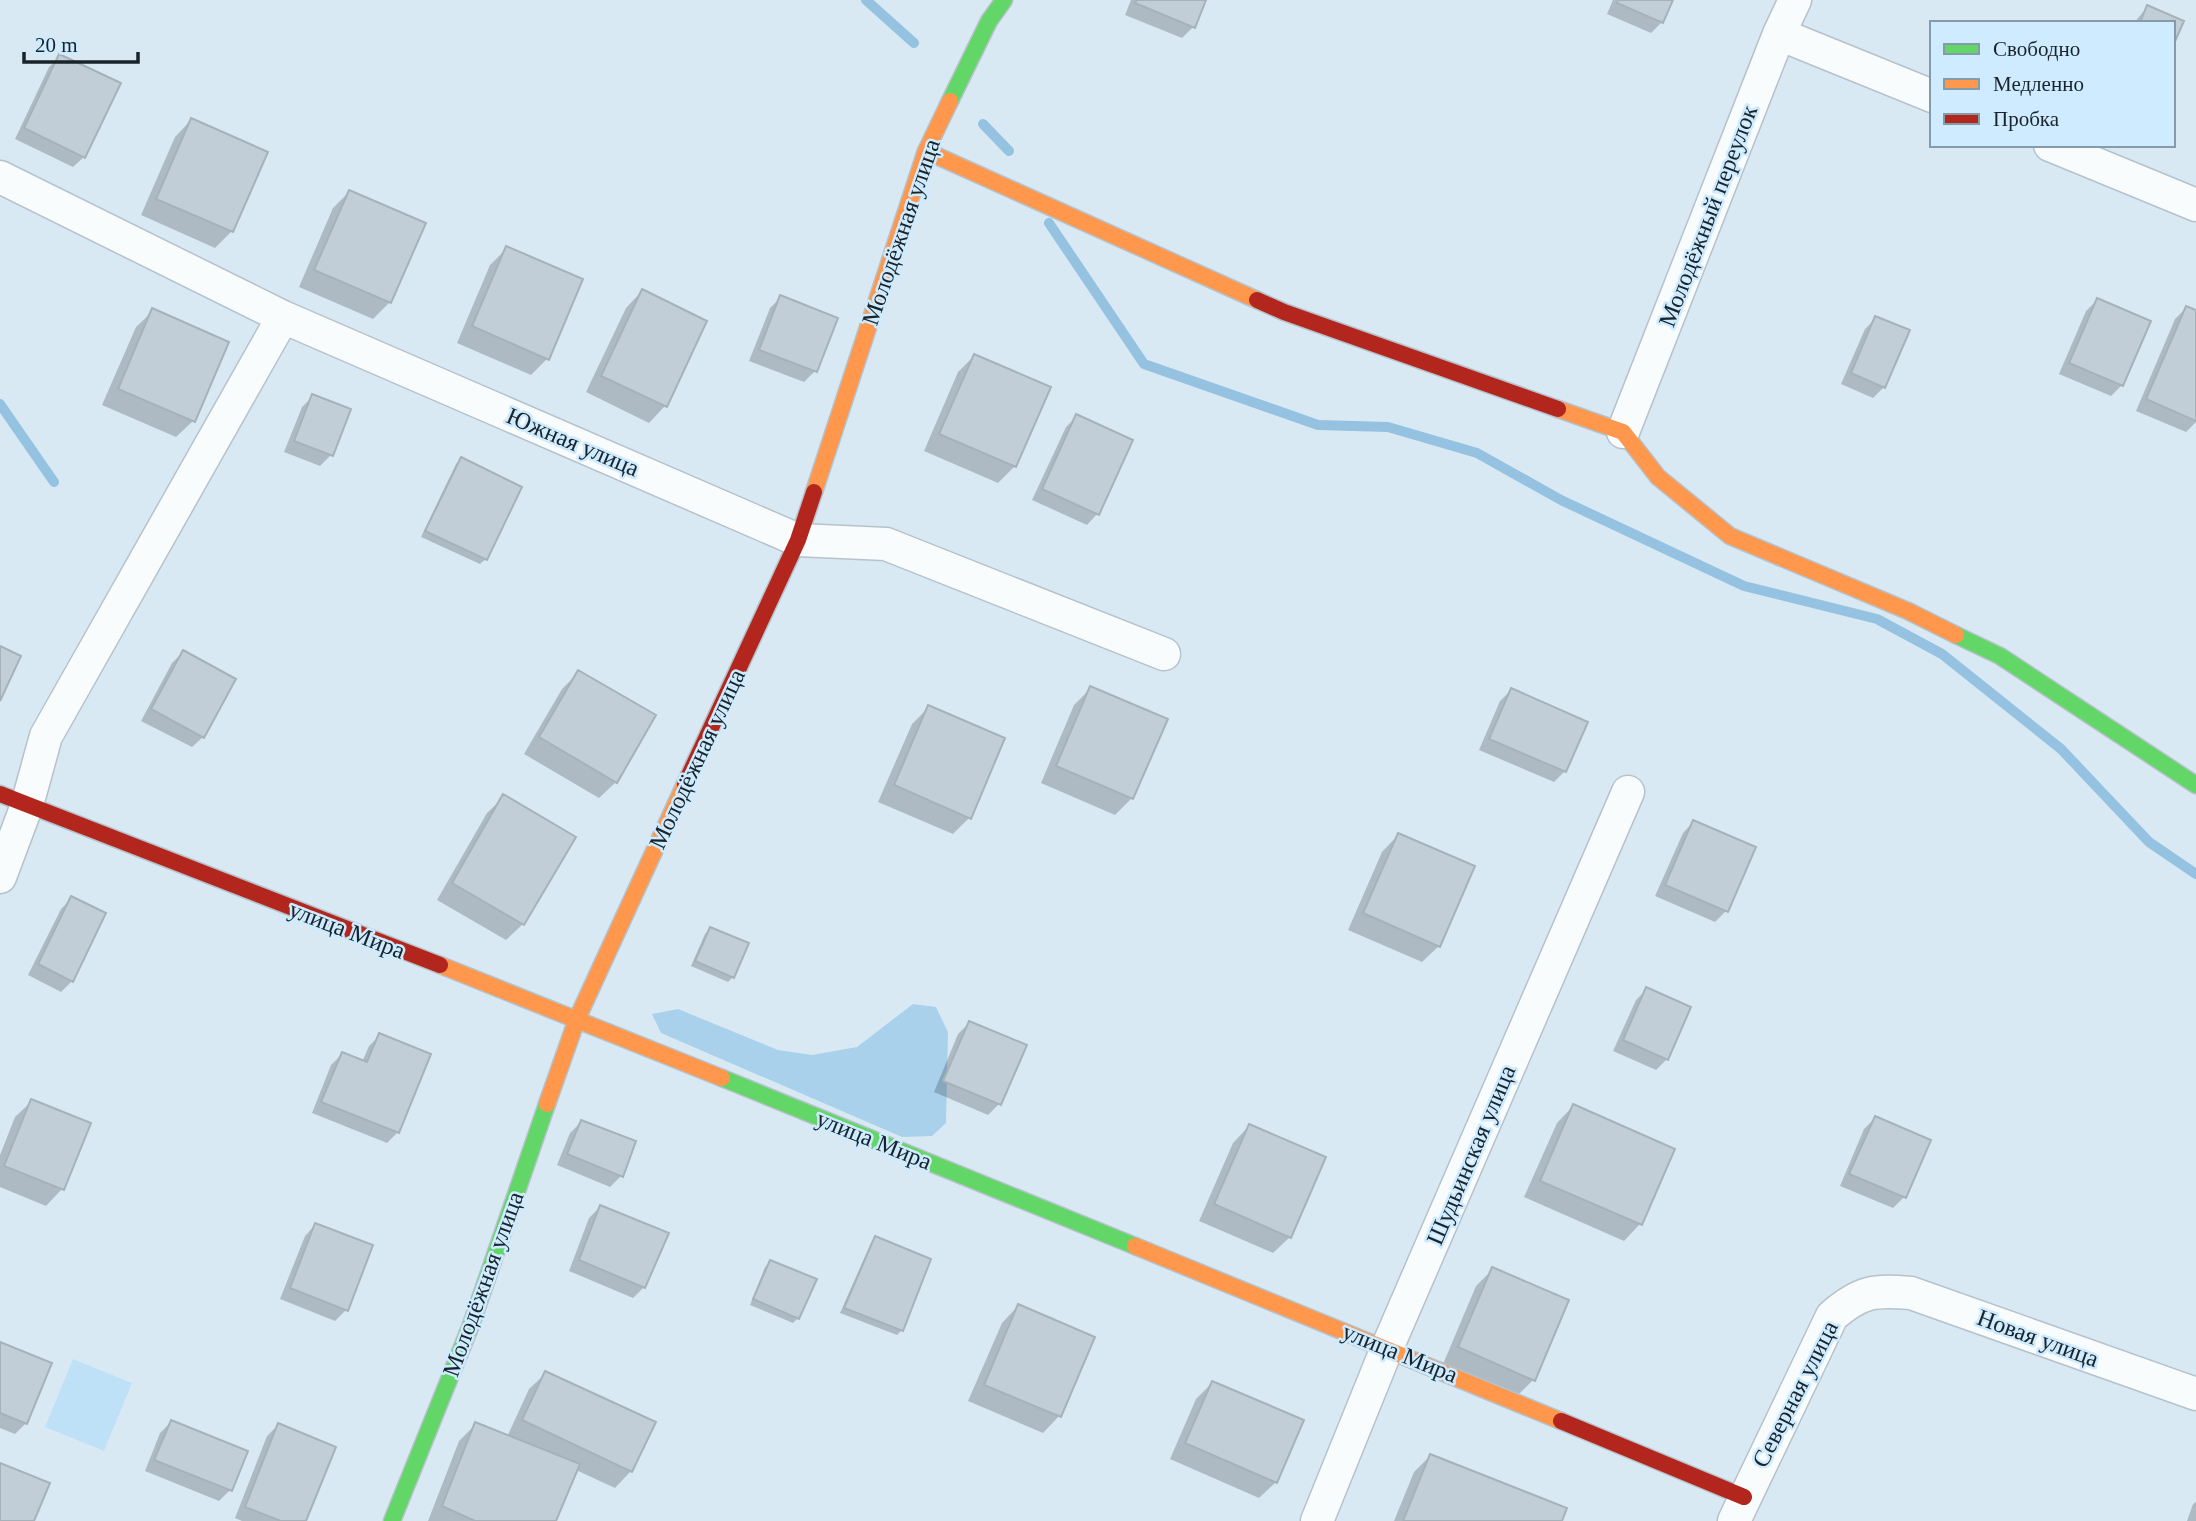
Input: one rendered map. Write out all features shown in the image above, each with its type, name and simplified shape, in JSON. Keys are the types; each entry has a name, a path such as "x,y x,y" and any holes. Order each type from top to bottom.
{"street":[{"name":"Молодёжная улица","path":"392,1521 471,1325 577,1020 798,540 926,151 989,21 1004,0"},
{"name":"Молодёжный переулок","path":"1623,432 1795,0"},
{"path":"1780,34 1930,95"},
{"path":"2055,147 2196,205"},
{"path":"926,151 1284,312 1623,432 1658,477 1730,536 1908,611 2000,656 2196,785"},
{"name":"Южная улица","path":"0,177 283,317 798,540 886,544 1164,654"},
{"path":"0,877 13,799 283,317"},
{"name":"Шудьинская улица","path":"1317,1521 1387,1348 1628,792"},
{"name":"улица Мира","path":"13,799 577,1020 1387,1348 1739,1509"},
{"name":"Новая улица","path":"1879,1290 1910,1293 2196,1394"},
{"name":"Северная улица","path":"1739,1509 1832,1316 1850,1300 1879,1290"}],"shaded area":[{"path":"913,1004 936,1007 948,1032 946,1123 932,1136 902,1137 661,1033 652,1014 678,1009 778,1050 812,1055 857,1047"},
{"path":"73,1359 132,1383 104,1451 45,1427"}],"building":[{"path":"1137,0 1206,0 1195,28 1135,3"},
{"path":"1618,0 1673,0 1663,23 1617,3"},
{"path":"2147,5 2184,21 2175,41 2175,21 2141,21"},
{"path":"59,54 121,83 85,158 24,128"},
{"path":"191,118 268,152 233,232 156,199"},
{"path":"349,190 426,223 391,303 314,270"},
{"path":"506,246 583,279 549,360 472,326"},
{"path":"642,289 707,321 667,407 601,376"},
{"path":"780,295 838,318 817,372 759,350"},
{"path":"2097,298 2151,321 2123,386 2069,363"},
{"path":"2186,306 2196,310 2196,421 2146,399"},
{"path":"152,308 229,342 195,422 118,389"},
{"path":"1875,316 1910,330 1885,388 1851,373"},
{"path":"974,354 1051,387 1016,467 939,434"},
{"path":"312,394 351,409 333,456 294,441"},
{"path":"1076,414 1133,440 1099,515 1042,489"},
{"path":"461,457 522,487 487,560 425,531"},
{"path":"0,646 21,656 0,701"},
{"path":"183,650 236,679 204,738 151,709"},
{"path":"578,670 656,715 617,783 539,737"},
{"path":"1090,686 1168,719 1133,799 1056,766"},
{"path":"1511,688 1588,722 1566,772 1489,739"},
{"path":"928,705 1005,738 971,819 894,785"},
{"path":"503,794 576,837 524,925 452,883"},
{"path":"1693,820 1756,847 1728,912 1665,885"},
{"path":"1398,833 1475,866 1440,947 1363,913"},
{"path":"71,896 106,913 73,982 38,964"},
{"path":"710,927 749,943 734,978 695,961"},
{"path":"1646,987 1691,1007 1668,1060 1623,1040"},
{"path":"969,1021 1027,1045 1001,1105 943,1081"},
{"path":"379,1033 431,1054 399,1133 321,1102 342,1052 367,1062"},
{"path":"31,1099 91,1123 64,1190 4,1166"},
{"path":"1573,1104 1675,1149 1642,1225 1540,1181"},
{"path":"1875,1116 1931,1140 1906,1198 1849,1174"},
{"path":"581,1120 636,1141 623,1177 567,1154"},
{"path":"1249,1124 1326,1157 1291,1238 1214,1204"},
{"path":"600,1205 669,1233 645,1288 579,1260"},
{"path":"315,1223 373,1245 348,1311 290,1288"},
{"path":"875,1236 931,1259 903,1331 844,1308"},
{"path":"770,1260 817,1279 799,1319 753,1299"},
{"path":"1492,1267 1569,1300 1535,1381 1458,1347"},
{"path":"1018,1304 1095,1337 1061,1417 984,1385"},
{"path":"0,1342 52,1363 27,1424 0,1413"},
{"path":"545,1371 656,1422 632,1472 522,1420"},
{"path":"1212,1381 1304,1420 1277,1483 1185,1443"},
{"path":"171,1420 248,1451 232,1491 154,1460"},
{"path":"475,1422 580,1464 556,1521 475,1521 442,1506"},
{"path":"278,1423 336,1447 306,1521 281,1521 245,1507"},
{"path":"1430,1454 1567,1508 1562,1521 1403,1521"},
{"path":"0,1463 50,1483 34,1521 0,1521"}],"waterway":[{"path":"866,0 914,43"},
{"path":"983,124 1009,151"},
{"path":"1049,223 1144,364 1318,425 1388,427 1477,453 1561,500 1744,586 1877,619 1942,654 2061,749 2149,842 2196,874"},
{"path":"0,404 54,482"}],"traffic: fast":[{"path":"950,101 989,21 1004,0"},
{"path":"1956,635 2000,656 2196,785"},
{"path":"722,1078 1135,1246"},
{"path":"392,1521 471,1325 547,1104"}],"traffic: slow":[{"path":"814,492 926,151 950,101"},
{"path":"926,151 1257,300"},
{"path":"1558,409 1623,432 1658,477 1730,536 1908,611 1956,635"},
{"path":"547,1104 577,1019 685,784"},
{"path":"440,965 722,1078"},
{"path":"1135,1246 1561,1421"}],"traffic: jam":[{"path":"1257,300 1558,409"},
{"path":"685,784 798,540 814,492"},
{"path":"0,794 440,965"},
{"path":"1561,1421 1744,1497"}]}
